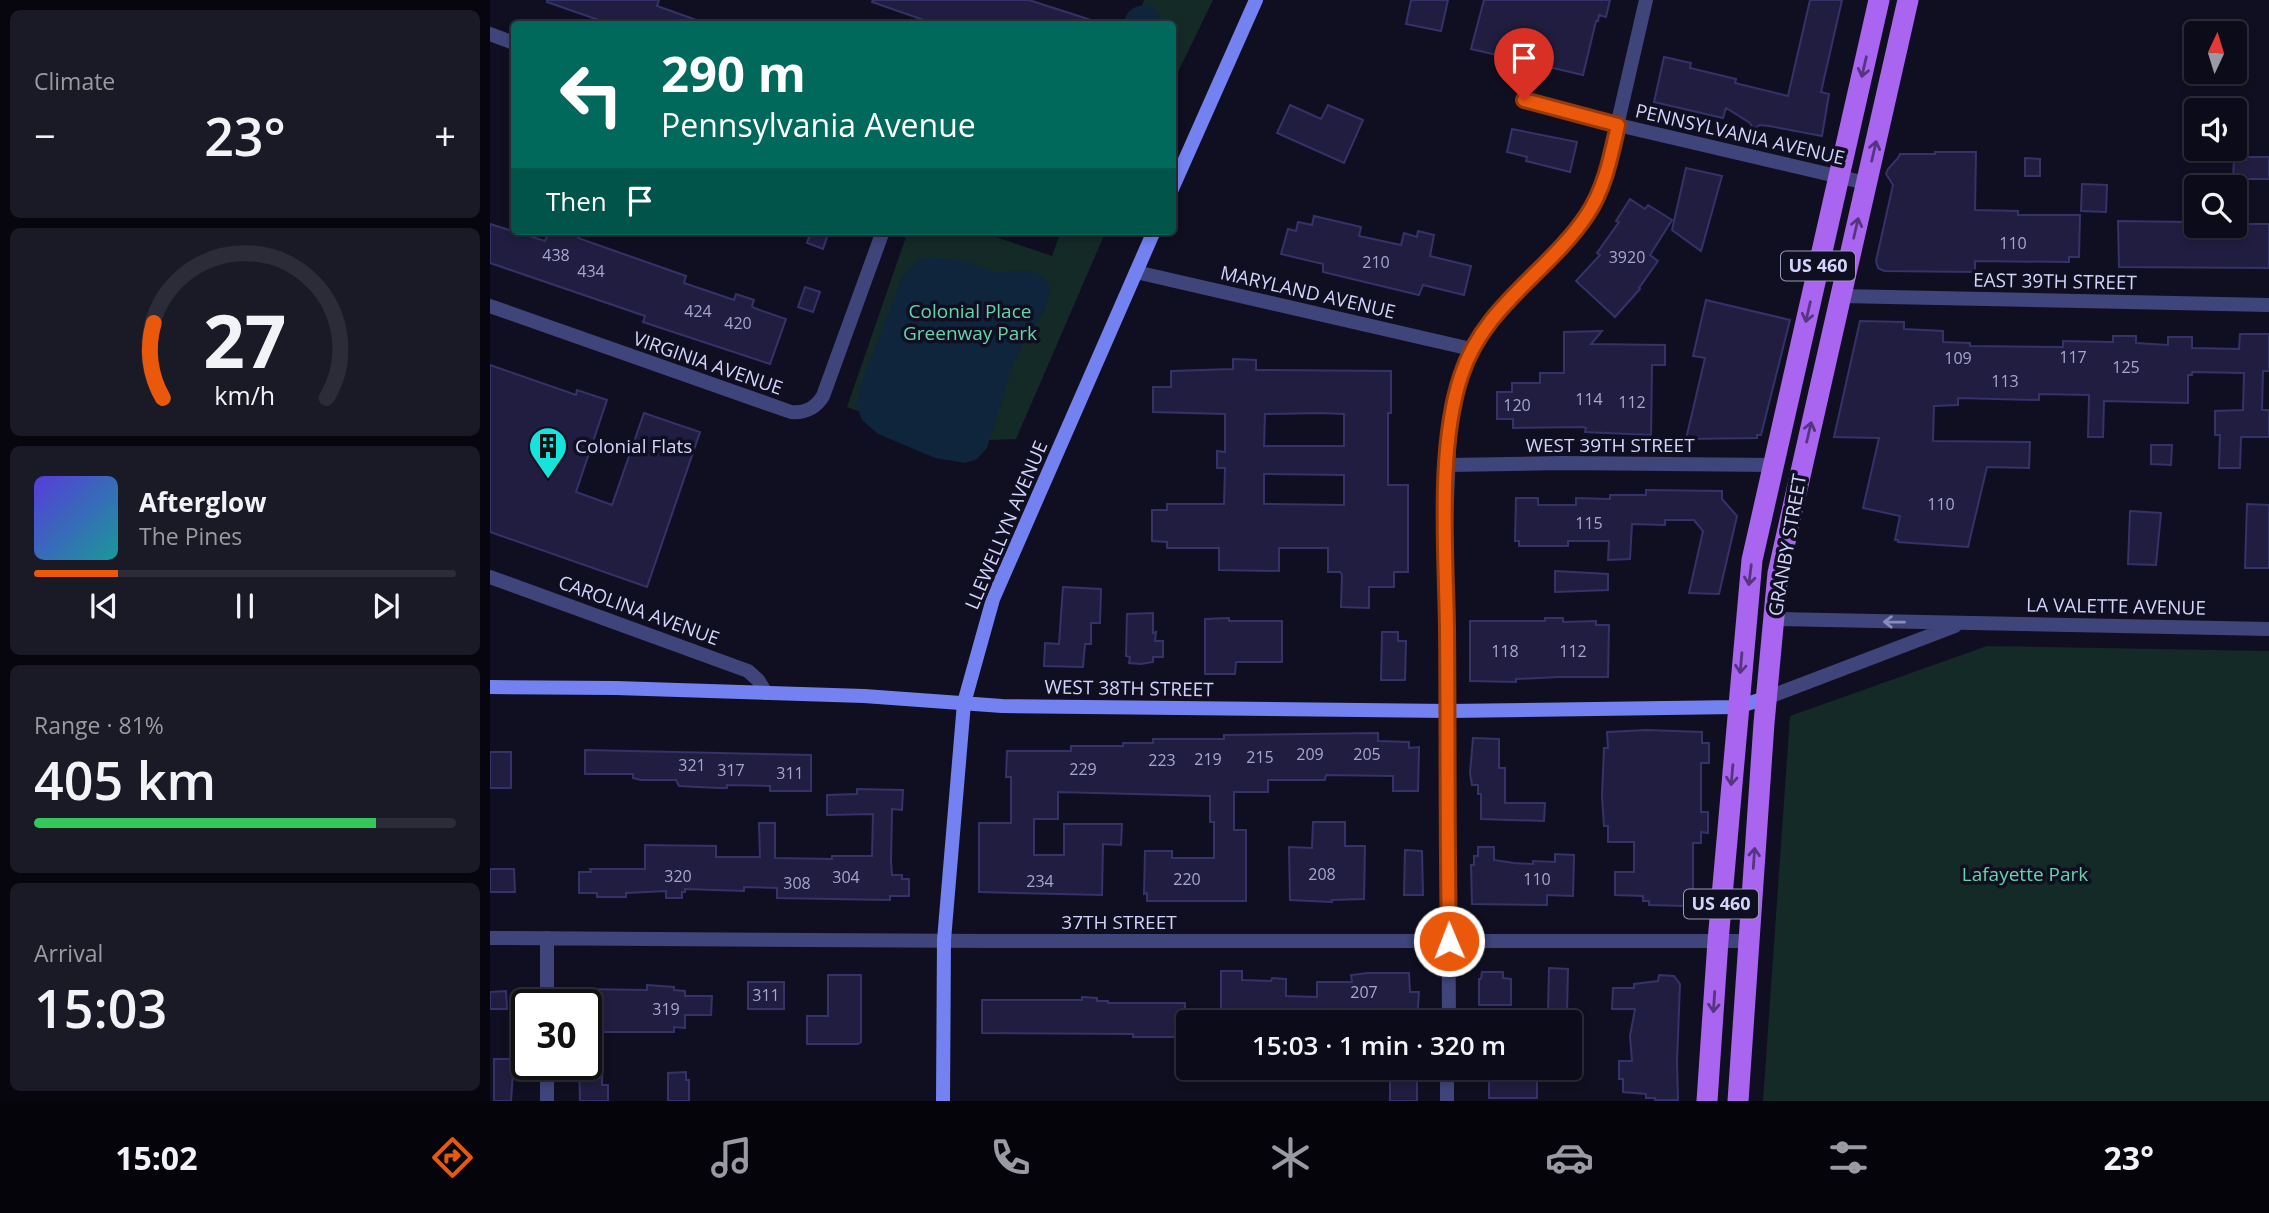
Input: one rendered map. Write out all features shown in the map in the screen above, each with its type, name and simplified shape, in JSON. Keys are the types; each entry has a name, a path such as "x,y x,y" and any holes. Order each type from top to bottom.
{"main road":[{"path":"1176,180 1256,0"},
{"name":"GRANBY STREET","path":"1707,1101 1737,707 1752,559 1879,0"},
{"name":"GRANBY STREET","path":"1738,1101 1766,698 1784,540 1908,0"},
{"name":"LLEWELLYN AVENUE","path":"943,1101 944,940 964,703 993,598 1152,235"},
{"name":"WEST 38TH STREET","path":"490,687 766,693 1002,706 1448,711 1737,707 1766,698"}],"street":[{"path":"1449,1010 1447,466 1450,428 1460,377 1479,335 1507,300 1558,250 1587,215 1600,191 1646,0"},
{"path":"490,34 511,42"},
{"name":"PENNSYLVANIA AVENUE","path":"1524,100 1618,125 1866,183"},
{"name":"VIRGINIA AVENUE","path":"490,306 791,412 802,412 811,409 823,396 882,235"},
{"name":"MARYLAND AVENUE","path":"1136,272 1471,349"},
{"name":"EAST 39TH STREET","path":"1840,296 2269,305"},
{"name":"WEST 39TH STREET","path":"1447,466 1562,463 1773,465"},
{"name":"CAROLINA AVENUE","path":"490,577 748,671 766,693"},
{"name":"LA VALETTE AVENUE","path":"1773,619 2269,629"},
{"name":"LA VALETTE AVENUE","path":"1766,698 1963,623"},
{"name":"37TH STREET","path":"490,938 1748,941"},
{"path":"547,939 547,989"},
{"path":"547,1080 547,1101"},
{"path":"1447,1080 1447,1101"}],"green space":[{"path":"1144,0 1213,0 1176,76 1176,21 1136,21"},
{"name":"Colonial Place Greenway Park","path":"907,235 990,235 1052,256 1060,235 1104,235 1016,439 942,442 847,407"},
{"name":"Lafayette Park","path":"1987,646 2269,651 2269,1101 1763,1101 1790,716"}],"water":[{"path":"1147,5 1155,8 1160,15 1159,21 1124,21 1131,10"},
{"name":"Colonial Place Greenway Park","path":"933,257 965,261 995,272 1035,272 1046,280 1049,287 1047,304 1012,370 987,448 977,459 965,463 935,458 878,434 862,420 856,402 902,278 917,260"}],"building":[{"path":"659,0 657,6 699,21 601,21 547,2"},
{"path":"1029,0 1094,21 926,21 872,2"},
{"path":"1411,0 1448,0 1441,31 1406,24"},
{"path":"1484,0 1610,0 1606,17 1599,15 1596,21 1583,75 1471,49"},
{"path":"1810,0 1842,0 1821,92 1829,94 1822,136 1760,125 1753,129 1750,123 1726,108 1723,118 1654,102 1664,57 1691,63 1690,68 1736,79 1735,83 1788,96"},
{"path":"1290,105 1321,119 1328,105 1363,120 1344,163 1277,133"},
{"path":"1512,129 1577,142 1570,172 1526,161 1527,157 1507,152"},
{"path":"1976,152 1975,210 2018,211 2018,215 2080,215 2079,257 2069,257 2069,262 1975,261 1975,272 1884,271 1878,268 1876,261 1893,185 1886,174 1888,169 1900,154"},
{"path":"2247,157 2269,157 2269,179 2247,179 2247,175 2233,175 2234,161 2247,161"},
{"path":"2025,158 2040,159 2040,176 2025,176"},
{"path":"1686,168 1722,176 1701,251 1672,230"},
{"path":"2082,184 2107,185 2106,212 2081,211"},
{"path":"1630,199 1645,209 1648,205 1672,220 1650,255 1658,261 1640,289 1615,317 1576,281 1600,255 1597,253 1619,222 1616,221"},
{"path":"1314,216 1361,227 1359,236 1401,245 1404,233 1417,237 1418,231 1434,235 1430,256 1471,266 1464,295 1423,285 1419,295 1323,272 1323,264 1281,254 1288,229 1296,231 1298,222 1312,225"},
{"path":"2118,221 2184,222 2184,238 2247,238 2247,224 2269,224 2269,268 2119,267"},
{"path":"490,224 511,230 511,235 526,235 545,241 547,235 579,235 578,238 686,276 684,283 734,300 736,294 754,300 754,308 786,319 770,364 643,322 645,316 490,263"},
{"path":"810,235 828,235 823,249 807,243"},
{"path":"805,287 820,292 813,312 798,307"},
{"path":"1706,300 1790,320 1761,435 1757,435 1757,438 1686,439 1705,358 1693,356"},
{"path":"1860,321 1904,322 1904,329 1943,331 1943,342 1970,343 1970,346 2063,347 2063,341 2113,342 2113,336 2136,336 2136,343 2168,345 2168,337 2192,337 2192,348 2239,349 2240,334 2269,334 2269,371 2263,371 2262,410 2269,410 2269,437 2241,437 2240,468 2219,468 2220,435 2215,435 2215,411 2243,410 2244,373 2192,372 2192,375 2188,375 2188,403 2104,401 2103,437 2088,437 2089,395 2039,394 2039,400 1958,398 1958,405 1934,406 1933,441 2030,442 2029,468 1987,467 1968,547 1898,542 1895,540 1900,516 1863,508 1879,438 1834,437"},
{"path":"1602,331 1591,344 1665,345 1665,365 1652,365 1651,435 1585,432 1586,428 1583,427 1513,428 1513,419 1497,419 1497,392 1512,392 1512,383 1540,383 1540,373 1564,373 1564,332"},
{"path":"1233,359 1256,360 1256,370 1391,371 1388,485 1408,485 1408,572 1394,572 1394,587 1369,587 1369,608 1341,607 1342,575 1340,572 1328,572 1328,548 1279,548 1279,571 1219,570 1219,548 1167,548 1167,542 1152,541 1152,510 1167,510 1167,504 1224,504 1225,468 1217,468 1217,451 1225,452 1225,414 1153,412 1153,387 1171,387 1171,371 1233,369","holes":["1265,414 1344,414 1344,446 1264,446","1264,474 1344,475 1344,505 1264,504"]},
{"name":"Colonial Flats","path":"490,365 576,395 577,390 607,400 576,492 612,505 644,413 700,432 647,587 490,532"},
{"path":"2151,445 2172,445 2171,465 2151,464"},
{"path":"1646,490 1722,491 1722,499 1737,516 1719,594 1689,593 1703,531 1694,520 1665,520 1665,525 1632,524 1630,559 1608,560 1609,541 1568,541 1568,546 1519,546 1519,541 1515,541 1516,498 1538,498 1538,505 1576,505 1576,498 1610,499 1610,495 1646,495"},
{"path":"2247,504 2269,505 2269,568 2245,568"},
{"path":"2130,511 2161,513 2156,565 2128,564"},
{"path":"1555,571 1608,574 1608,590 1555,592"},
{"path":"1063,587 1101,589 1100,623 1091,623 1091,644 1085,644 1083,667 1044,666 1045,643 1059,644"},
{"path":"1153,613 1153,633 1156,632 1155,641 1163,641 1163,657 1153,657 1153,662 1129,663 1130,657 1126,656 1127,614"},
{"path":"1229,618 1229,621 1282,621 1282,662 1236,662 1235,674 1205,674 1205,619"},
{"path":"1545,618 1563,618 1563,622 1596,621 1596,625 1609,625 1608,677 1516,679 1516,682 1470,681 1470,621 1545,621"},
{"path":"1382,632 1398,632 1398,641 1406,641 1405,680 1381,680"},
{"path":"1607,732 1702,732 1702,743 1709,743 1709,763 1701,763 1701,812 1708,812 1708,833 1701,832 1701,843 1693,843 1693,899 1685,906 1649,905 1649,901 1643,901 1643,896 1615,895 1615,872 1634,872 1634,842 1608,842 1608,826 1604,826 1602,796 1604,748 1608,748"},
{"path":"1378,733 1378,741 1409,742 1409,748 1419,747 1418,791 1393,791 1393,776 1326,775 1325,780 1268,780 1268,792 1234,792 1234,830 1246,830 1246,901 1147,901 1147,893 1144,894 1145,851 1172,851 1172,858 1214,858 1214,822 1210,822 1210,796 1058,792 1058,819 1034,819 1034,855 1064,855 1064,824 1122,824 1121,845 1103,844 1102,895 979,892 979,823 1011,823 1011,777 1006,777 1007,751 1071,751 1071,746 1123,746 1123,743 1153,743 1153,739 1224,739 1224,735"},
{"path":"1473,738 1499,739 1499,768 1505,768 1505,803 1545,803 1544,821 1481,819 1481,794 1478,794 1478,785 1472,785 1470,773"},
{"path":"585,750 811,755 811,791 770,791 770,786 679,786 676,780 641,780 633,778 633,774 585,774"},
{"path":"490,752 511,752 511,788 490,788"},
{"path":"857,789 903,790 902,810 892,809 891,862 892,875 902,875 902,879 909,879 909,896 890,896 890,900 777,898 777,888 744,887 744,891 685,889 682,898 666,898 666,891 626,893 626,897 597,897 597,893 579,893 579,872 591,872 590,869 645,869 645,845 716,846 716,857 760,857 759,823 775,823 775,858 832,859 832,856 872,856 873,814 827,815 827,795 857,794"},
{"path":"1313,822 1345,822 1345,846 1365,846 1364,899 1332,902 1290,900 1289,847 1312,848"},
{"path":"1478,847 1494,847 1494,860 1514,863 1555,862 1555,854 1574,855 1573,896 1547,895 1547,905 1472,904 1471,865 1474,865 1474,856 1478,856"},
{"path":"1405,850 1422,851 1423,895 1404,895"},
{"path":"490,869 514,869 515,892 490,892"},
{"path":"1549,968 1568,969 1567,1010 1548,1010"},
{"path":"1221,971 1242,971 1242,980 1286,979 1286,996 1317,997 1317,982 1352,982 1351,975 1368,973 1409,973 1410,992 1419,992 1418,1010 1221,1010"},
{"path":"1482,972 1503,972 1503,978 1511,979 1511,1005 1479,1005 1479,979"},
{"path":"828,975 861,975 861,1042 858,1044 807,1044 807,1016 828,1016"},
{"path":"1659,975 1674,976 1680,984 1678,1100 1655,1100 1646,1098 1646,1094 1623,1092 1623,1079 1619,1079 1619,1061 1632,1061 1630,1036 1635,1009 1612,1009 1613,988 1634,988 1634,984 1658,981"},
{"path":"748,982 784,982 784,1009 748,1009"},
{"path":"647,985 674,987 674,990 685,991 685,996 712,996 711,1015 685,1015 685,1028 674,1027 674,1032 603,1032 602,1085 608,1085 608,1101 580,1101 579,1080 602,1080 602,989 647,990"},
{"path":"506,991 507,1009 490,1009 490,992"},
{"path":"1082,997 1097,998 1097,1001 1108,1003 1185,1003 1185,1010 1176,1010 1176,1037 1133,1037 1133,1034 982,1033 982,1000 1082,1000"},
{"path":"494,1059 511,1059 511,1101 494,1101"},
{"path":"686,1072 686,1080 689,1080 689,1101 668,1101 668,1073"},
{"path":"1489,1080 1537,1080 1537,1098 1489,1098"},
{"path":"1390,1081 1417,1081 1417,1101 1390,1101"}],"place":[{"name":"Colonial Flats","path":"548,480"}],"route":[{"path":"1449,941 1447,466 1450,428 1460,377 1479,335 1507,300 1558,250 1587,215 1600,191 1618,125 1524,100"}]}
